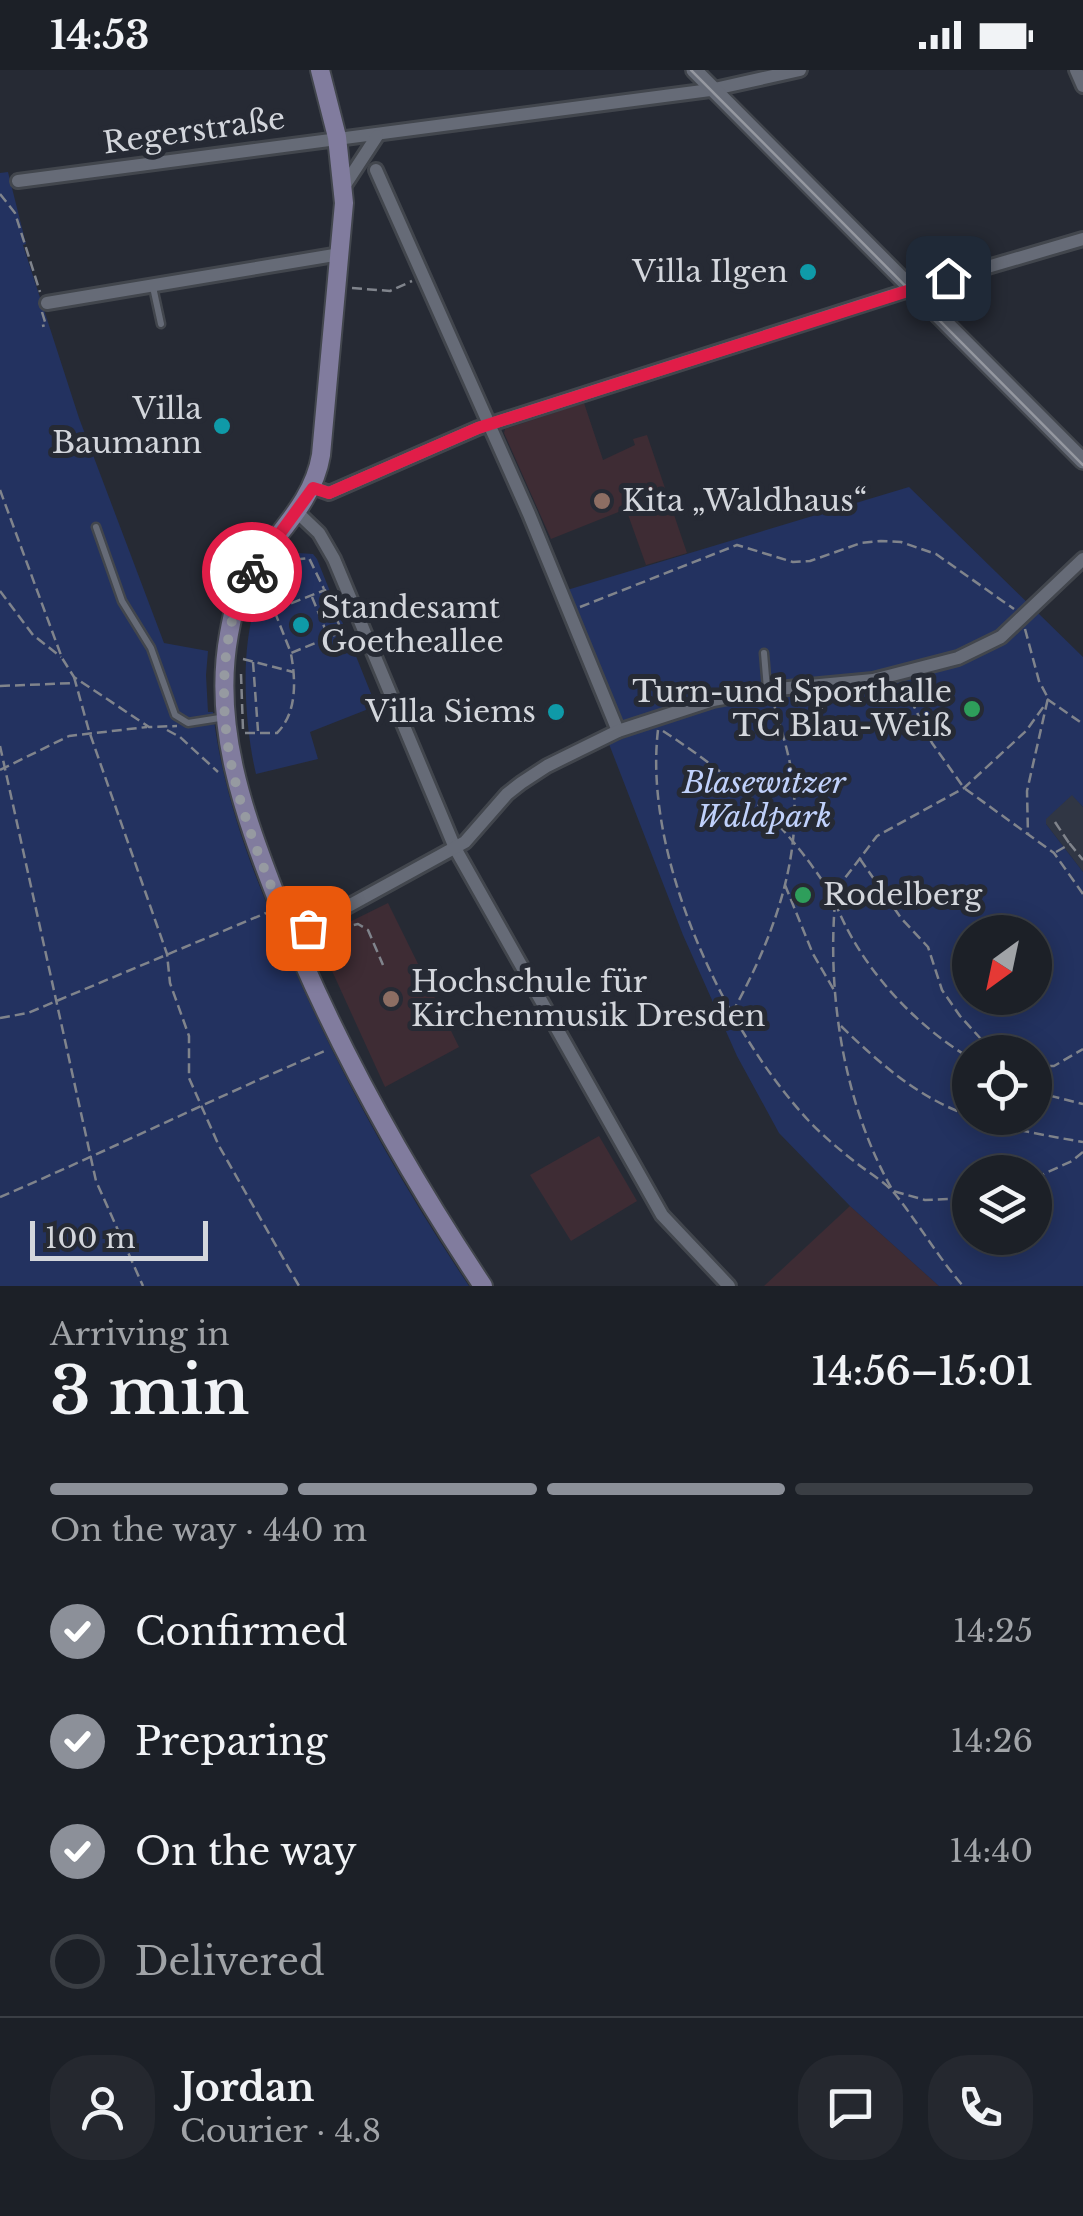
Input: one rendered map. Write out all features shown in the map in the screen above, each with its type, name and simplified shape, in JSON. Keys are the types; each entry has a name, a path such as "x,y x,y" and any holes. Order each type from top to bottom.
{"main road":[{"path":"320,70 337,137 343,188 340,254 312,494 241,590 234,609 226,656 235,722 230,758 238,794 321,1004 394,1144 483,1286"}],"street":[{"path":"694,70 1083,462"},
{"name":"Regerstraße","path":"18,181 713,89 800,70"},
{"path":"1076,70 1083,86"},
{"path":"343,188 377,136"},
{"path":"376,170 570,612 618,731"},
{"path":"729,1286 662,1215 454,848 334,559 318,532 312,494 489,425 912,289 1083,239"},
{"path":"44,304 340,254"},
{"path":"292,937 465,842 521,783 546,766 618,731 657,723 713,700 899,676 978,650 1023,619 1083,559"}],"lane":[{"path":"152,285 162,324"},
{"path":"96,528 122,601 151,648 175,715 188,723 235,722"},
{"path":"764,653 768,690"}],"path":[{"path":"0,194 15,213 44,304 46,325 42,326"},
{"path":"351,288 390,291 423,276"},
{"path":"0,490 62,658 74,677 167,954 170,983 189,1036 189,1078 220,1146 299,1286"},
{"path":"570,612 737,544 794,562 810,561 861,543 901,542 936,554 988,588 1023,619 1038,681 1048,698 1083,724"},
{"path":"277,610 270,594 272,584 292,560 309,558 342,632 320,636 291,653"},
{"path":"250,611 262,583"},
{"path":"246,733 277,734 291,716 291,653 274,610 325,590"},
{"path":"0,591 32,635 62,658"},
{"path":"312,595 328,636"},
{"path":"317,609 330,604"},
{"path":"322,622 336,616"},
{"path":"235,722 241,647"},
{"path":"240,658 294,672"},
{"path":"254,662 258,732"},
{"path":"899,676 932,743 964,788 1054,853 1083,894"},
{"path":"74,677 148,727"},
{"path":"0,686 76,683"},
{"path":"732,1014 750,980 784,883 794,840 791,770 768,690"},
{"path":"964,1286 934,1251 893,1191 866,1137 850,1084 840,1025 832,928 835,901 859,858 877,836 964,788 1026,731 1048,698"},
{"path":"1028,834 1027,791 1048,698"},
{"path":"3,769 69,736 89,731 166,729 188,723"},
{"path":"657,723 738,784 794,840 835,901 860,952 902,1002 952,1045"},
{"path":"657,723 654,759 659,798 680,901 753,1051 834,1147 893,1191 926,1200 952,1199"},
{"path":"166,729 180,737 225,780"},
{"path":"0,746 96,1181 143,1286"},
{"path":"1055,822 1083,860"},
{"path":"1054,853 1070,844"},
{"path":"859,858 901,918 928,948 942,990 977,1035"},
{"path":"784,883 813,954 837,995"},
{"path":"0,1018 28,1013 272,911"},
{"path":"336,912 344,927 358,924 368,930 383,965"},
{"path":"840,1025 906,1084 942,1107 979,1122 1083,1142"},
{"path":"0,1197 332,1048"},
{"path":"1052,1066 1083,1049"},
{"path":"1052,1096 1083,1104"},
{"path":"1052,1170 1083,1152"}],"shaded area":[{"name":"Kita „Waldhaus“","path":"584,403 603,460 635,445 633,439 647,435 687,553 646,565 626,509 551,539 504,433 505,429"},
{"path":"1072,794 1083,807 1083,872 1046,824 1046,818"},
{"name":"Hochschule für Kirchenmusik Dresden","path":"388,903 459,1047 385,1087 317,938"},
{"path":"599,1136 637,1201 571,1241 530,1175"},
{"path":"850,1206 939,1286 764,1286"}],"green space":[{"path":"8,172 26,244 23,245 79,418 164,643 208,651 208,712 213,712 224,774 241,835 274,923 370,1123 469,1286 0,1286 0,173"},
{"name":"Blasewitzer Waldpark","path":"909,487 1083,657 1083,807 1072,795 1046,819 1046,824 1083,872 1083,1286 939,1286 850,1206 779,1133 737,1056 683,935 609,744 627,737 567,590"},
{"path":"298,553 313,554 317,559 376,706 310,732 318,759 256,774 246,687 251,620 261,590 276,567"}],"tram line":[{"path":"691,70 1083,465"}],"way so far":[{"path":"252,572 234,609 228,638 230,758 249,827 292,937 308,928"}],"place":[{"name":"Villa Ilgen","path":"808,272"},
{"name":"Villa Baumann","path":"222,426"},
{"name":"Kita „Waldhaus“","path":"602,501"},
{"name":"Standesamt Goetheallee","path":"301,625"},
{"name":"Turn-und Sporthalle TC Blau-Weiß","path":"972,709"},
{"name":"Villa Siems","path":"556,712"},
{"name":"Rodelberg","path":"803,895"},
{"name":"Hochschule für Kirchenmusik Dresden","path":"391,999"}],"route":[{"path":"252,572 313,488 329,493 478,428 948,278"}]}
